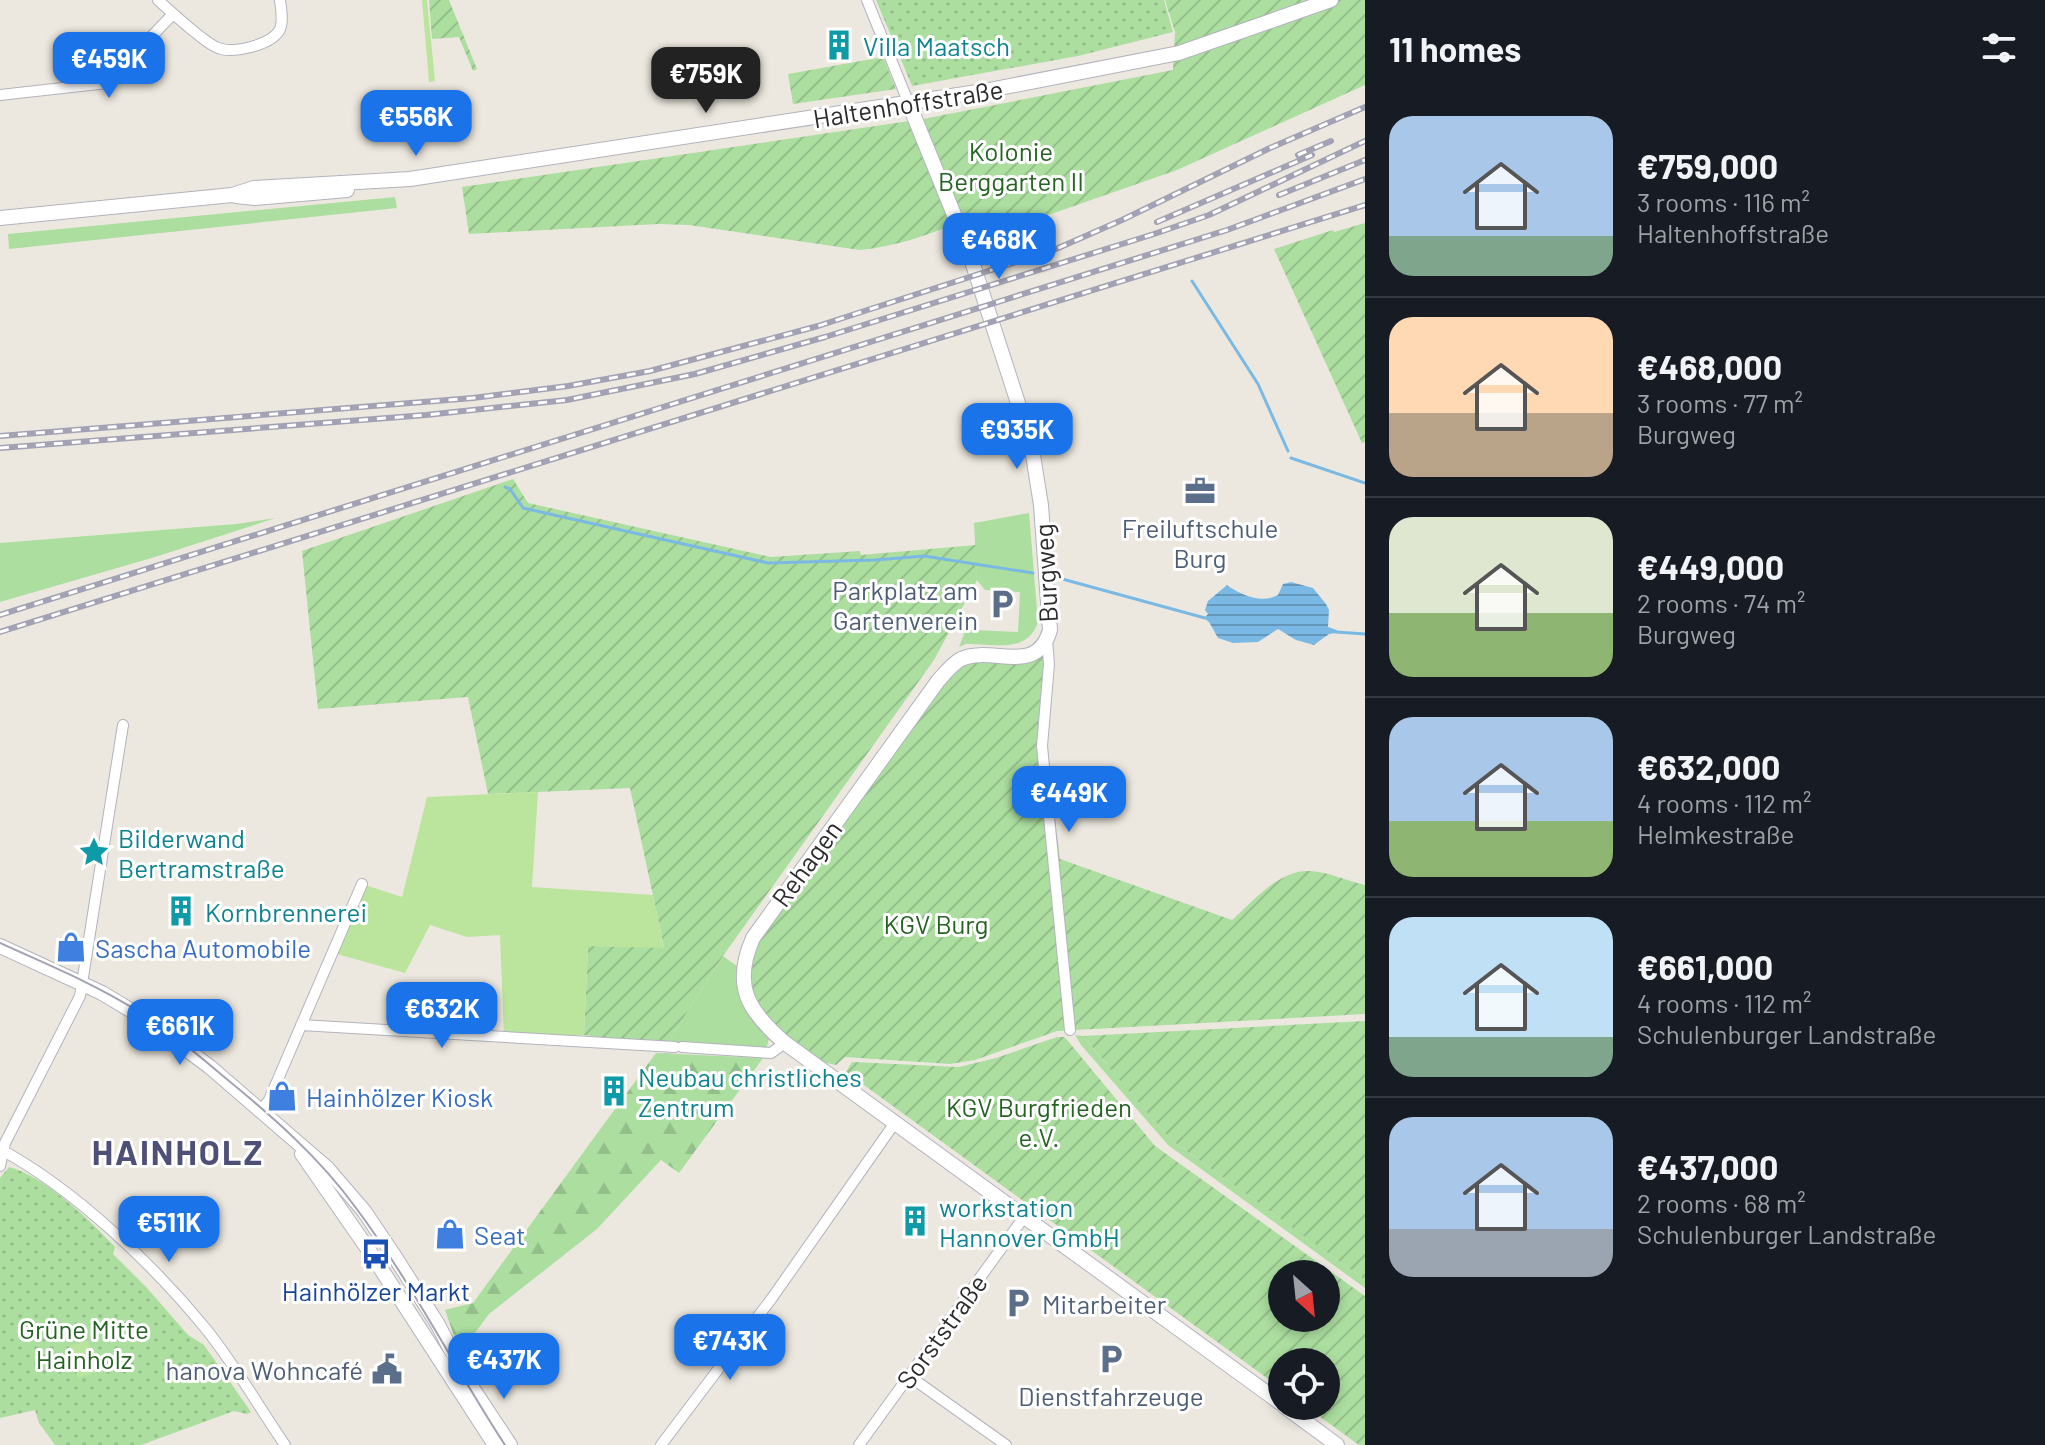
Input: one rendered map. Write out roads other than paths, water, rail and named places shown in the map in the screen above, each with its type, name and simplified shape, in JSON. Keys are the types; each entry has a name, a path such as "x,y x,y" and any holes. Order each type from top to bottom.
{"street":[{"path":"158,0 215,47 228,51 267,40 280,30 280,0"},
{"name":"Burgweg","path":"867,0 968,249 1031,443 1038,477 1050,620 1042,746 1070,1030"},
{"name":"Haltenhoffstraße","path":"0,218 232,195 254,188 366,179 382,182 909,104 1179,53 1331,0"},
{"path":"0,95 107,83 173,14"},
{"name":"Rehagen","path":"1047,640 1035,652 1020,657 979,655 952,665 753,938 745,955 747,998 759,1019 785,1043 1268,1394"},
{"path":"0,1166 2,1150 80,996 123,725"},
{"path":"261,1110 269,1100 362,884"},
{"path":"0,946 83,982 161,1029 327,1168 364,1211 431,1312 465,1377 510,1445"},
{"path":"301,1025 771,1053 785,1043"},
{"path":"661,1445 772,1298 894,1124"},
{"path":"288,1135 378,1263 495,1445"},
{"path":"2,1150 45,1176 78,1202 180,1300 210,1334 285,1445"},
{"name":"Sorststraße","path":"859,1445 1024,1217"},
{"path":"909,1376 1006,1445"},
{"name":"Rehagen","path":"1303,1420 1337,1445"}],"water":[{"path":"1291,582 1313,588 1329,610 1328,627 1337,630 1337,633 1329,634 1314,645 1296,640 1278,629 1258,642 1233,643 1218,638 1204,618 1208,614 1205,610 1208,601 1227,585 1245,595 1265,599 1278,595 1283,584"}],"waterway":[{"path":"1192,281 1258,384 1288,451"},
{"path":"1291,458 1365,483"},
{"path":"505,487 510,489 523,508 768,563 924,556 1033,573"},
{"path":"1055,577 1205,618"},
{"path":"1336,632 1365,634"}],"tram line":[{"path":"0,943 86,982 147,1017 202,1058 294,1138 342,1189 376,1237 505,1445"}],"railway":[{"path":"0,436 473,398 568,386 650,371 818,326 1056,249 1270,148 1365,107"},
{"path":"1298,155 1331,141"},
{"path":"0,448 426,415 567,400 695,374 825,337 1209,215 1365,141"},
{"path":"1157,222 1312,155"},
{"path":"1279,195 1365,160"},
{"path":"0,615 1227,230 1365,179"},
{"path":"0,632 1365,205"}],"place":[{"name":"Villa Maatsch","path":"839,45"},
{"name":"Freiluftschule Burg","path":"1200,491"},
{"name":"Parkplatz am Gartenverein","path":"1002,604"},
{"name":"Bilderwand Bertramstraße","path":"94,852"},
{"name":"Kornbrennerei","path":"181,911"},
{"name":"Sascha Automobile","path":"71,947"},
{"name":"Neubau christliches Zentrum","path":"614,1091"},
{"name":"Hainhölzer Kiosk","path":"282,1096"},
{"name":"workstation Hannover GmbH","path":"915,1221"},
{"name":"Seat","path":"450,1234"},
{"name":"Hainhölzer Markt","path":"376,1254"},
{"name":"Mitarbeiter","path":"1018,1303"},
{"name":"Dienstfahrzeuge","path":"1111,1359"},
{"name":"hanova Wohncafé","path":"387,1369"}],"district":[{"name":"HAINHOLZ","path":"178,1151"}],"park label":[{"name":"Kolonie Berggarten II","path":"1011,165"},
{"name":"KGV Burg","path":"936,923"},
{"name":"KGV Burgfrieden e.V.","path":"1039,1121"},
{"name":"Grüne Mitte Hainholz","path":"84,1343"}]}
